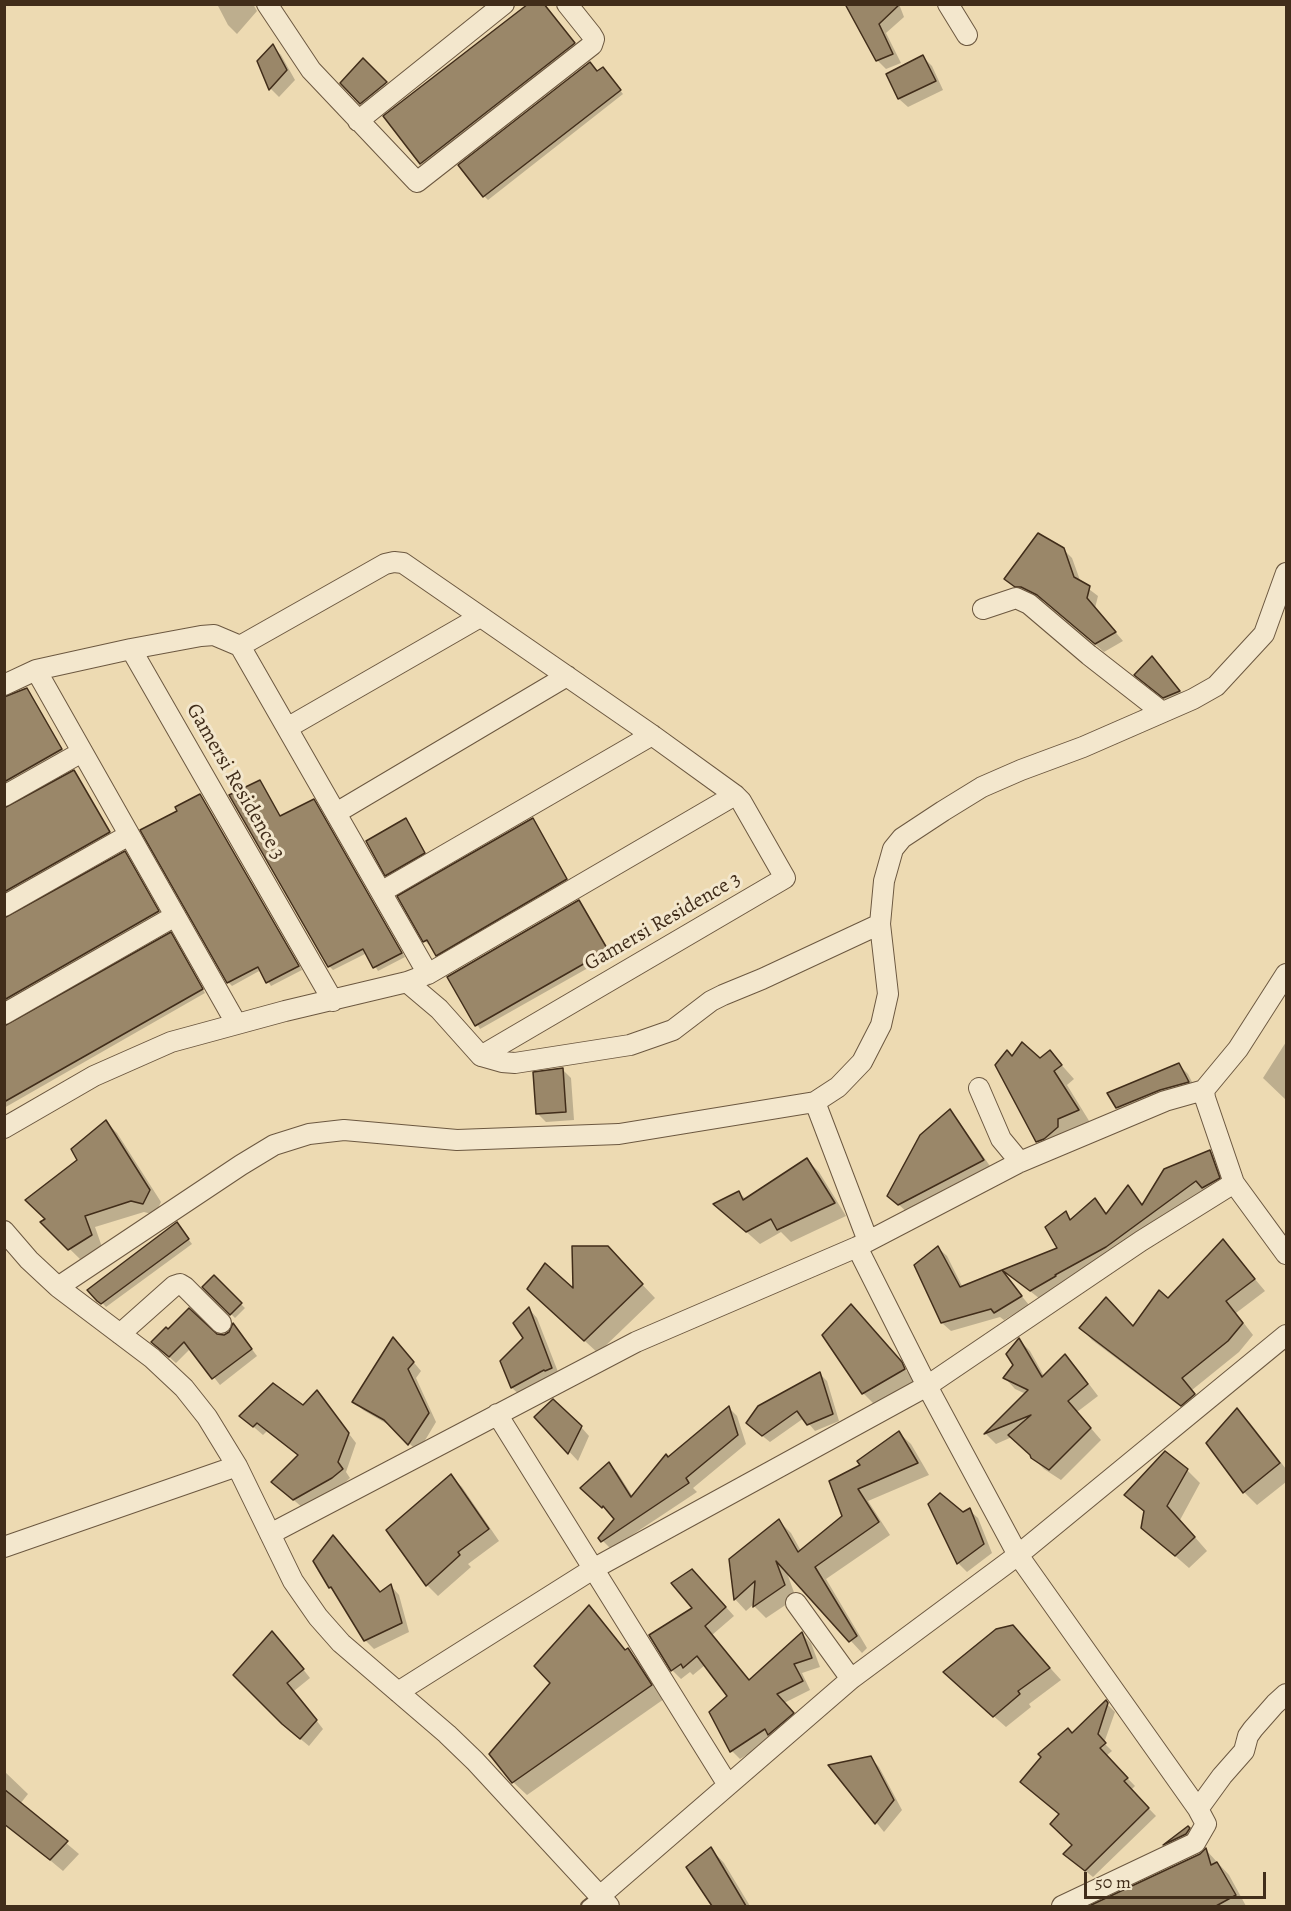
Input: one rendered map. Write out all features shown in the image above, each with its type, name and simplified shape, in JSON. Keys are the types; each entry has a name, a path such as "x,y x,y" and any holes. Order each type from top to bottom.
{"street":[{"path":"267,4 311,70 417,182 592,45 594,39 591,34 567,4"},
{"path":"358,120 504,4"},
{"path":"948,4 967,35"},
{"name":"Gamersi Residence 3","path":"240,646 385,564 403,563 652,735 741,801 785,878 481,1056"},
{"path":"58,1287 241,1165 274,1145 309,1134 344,1130 457,1140 619,1134 815,1102 838,1087 862,1062 881,1025 888,994 880,924 884,881 893,849 902,838 982,787 1083,747 1193,699 1216,686 1264,634 1287,573"},
{"path":"983,609 1016,598 1029,604 1162,712"},
{"path":"287,728 480,617"},
{"path":"4,685 36,670 58,664 201,636 214,635 240,646 428,974"},
{"name":"Gamersi Residence 3","path":"131,649 333,1001"},
{"path":"36,670 236,1023"},
{"path":"336,813 567,676"},
{"path":"381,892 652,735"},
{"path":"4,796 82,752"},
{"path":"4,1128 118,1064 171,1042 236,1023 406,982 428,974 735,795"},
{"path":"4,906 129,835"},
{"path":"4,1014 175,916"},
{"path":"406,982 439,1009 481,1056 515,1063 636,1043 673,1030 711,1001 880,924"},
{"path":"270,1534 636,1342 862,1244 1020,1162 1164,1101 1204,1090 1238,1049 1287,974"},
{"path":"979,1088 1001,1139 1020,1162"},
{"path":"1204,1090 1234,1184 1287,1254"},
{"path":"815,1102 862,1244 927,1386 1018,1556 1198,1809 1206,1824 1195,1843 1062,1906"},
{"path":"398,1692 593,1569 927,1386 1141,1241 1234,1184"},
{"path":"4,1231 28,1260 58,1287 152,1358 184,1388 207,1417 237,1466 293,1581 318,1617 341,1643 475,1761 599,1903 728,1785 851,1679 1018,1556 1287,1335"},
{"path":"120,1334 174,1286 180,1284 221,1323"},
{"path":"497,1414 728,1785"},
{"path":"4,1547 237,1466"},
{"path":"796,1603 851,1679"},
{"path":"1198,1809 1244,1751 1248,1736 1253,1729 1287,1694"}],"building":[{"path":"528,4 544,4 575,43 420,164 383,116"},
{"path":"845,4 900,4 879,24 893,54 876,61"},
{"path":"273,44 287,70 269,90 257,61"},
{"path":"923,55 936,81 898,99 886,74"},
{"path":"363,58 387,82 360,104 340,83"},
{"path":"590,62 597,71 603,67 621,90 483,197 458,165"},
{"path":"1038,533 1064,548 1074,577 1090,586 1087,598 1116,632 1095,644 1037,595 1021,587 1015,587 1004,579"},
{"path":"1152,656 1180,691 1163,698 1134,675"},
{"path":"27,688 62,749 4,782 4,697"},
{"path":"74,770 110,832 4,892 4,808"},
{"path":"260,780 280,816 314,799 402,953 373,968 363,949 328,967 229,795"},
{"path":"200,794 299,966 266,983 258,967 227,983 140,830 177,811 175,807"},
{"path":"406,818 425,853 385,876 366,841"},
{"path":"533,818 567,879 436,956 427,940 423,942 397,896"},
{"path":"125,851 159,911 4,1000 4,918"},
{"path":"579,900 608,950 475,1026 447,977"},
{"path":"171,932 203,989 4,1102 4,1026"},
{"path":"1022,1042 1040,1058 1050,1050 1062,1065 1054,1071 1079,1110 1058,1119 1058,1127 1044,1139 1036,1142 995,1065 1007,1050 1012,1056"},
{"path":"1179,1063 1189,1082 1160,1090 1116,1108 1107,1093"},
{"path":"563,1068 566,1112 536,1114 533,1072"},
{"path":"950,1109 984,1160 898,1205 887,1196 920,1135"},
{"path":"106,1120 150,1190 143,1204 131,1201 85,1216 92,1235 68,1250 40,1222 45,1219 25,1200 77,1160 71,1149"},
{"path":"1210,1150 1220,1178 1202,1188 1196,1181 1106,1247 1030,1291 1002,1270 1057,1248 1045,1227 1066,1211 1070,1220 1095,1198 1106,1214 1128,1185 1142,1205 1164,1169"},
{"path":"807,1158 835,1203 777,1230 771,1219 746,1232 713,1204 739,1191 743,1200"},
{"path":"177,1222 189,1239 101,1304 87,1290"},
{"path":"1223,1239 1255,1279 1226,1301 1243,1323 1228,1341 1182,1378 1195,1394 1181,1406 1079,1328 1106,1297 1133,1326 1159,1290 1168,1298"},
{"path":"572,1246 608,1246 643,1284 584,1341 527,1289 545,1263 573,1288"},
{"path":"938,1246 960,1287 1002,1270 1022,1296 994,1313 991,1309 941,1323 914,1265"},
{"path":"214,1275 242,1303 230,1315 202,1287"},
{"path":"851,1304 902,1362 905,1369 862,1394 822,1335"},
{"path":"529,1307 552,1368 511,1388 500,1361 523,1338 513,1323"},
{"path":"189,1308 217,1334 224,1335 229,1332 233,1323 252,1349 212,1379 184,1342 169,1357 151,1342"},
{"path":"393,1337 414,1362 408,1369 429,1413 408,1445 384,1420 352,1402"},
{"path":"1019,1338 1042,1377 1065,1354 1088,1384 1068,1401 1091,1428 1049,1470 1031,1458 1008,1435 1031,1415 984,1434 1028,1390 1003,1378 1013,1365 1006,1354"},
{"path":"820,1372 833,1414 807,1425 797,1411 762,1436 746,1423 758,1406"},
{"path":"273,1383 303,1405 317,1390 349,1433 338,1462 343,1469 332,1478 293,1500 271,1482 298,1455 257,1423 253,1427 239,1416"},
{"path":"553,1399 582,1426 568,1454 534,1417"},
{"path":"729,1406 738,1435 686,1478 689,1483 601,1542 598,1538 614,1519 603,1506 602,1508 580,1488 609,1462 631,1497 666,1454 668,1457"},
{"path":"1237,1408 1280,1463 1243,1493 1206,1443"},
{"path":"899,1431 918,1463 858,1489 879,1522 815,1567 857,1636 849,1642 776,1561 785,1585 753,1607 755,1581 734,1600 729,1559 779,1519 798,1552 842,1516 829,1481 860,1465 857,1461"},
{"path":"1165,1451 1188,1469 1167,1506 1195,1537 1175,1556 1141,1528 1144,1511 1124,1495"},
{"path":"451,1474 489,1529 458,1552 460,1555 426,1586 386,1530"},
{"path":"940,1493 963,1512 970,1508 984,1544 957,1564 928,1504"},
{"path":"333,1535 380,1592 391,1584 402,1623 364,1641 313,1561"},
{"path":"692,1569 726,1607 705,1626 749,1680 802,1632 812,1658 794,1664 803,1681 777,1694 794,1713 768,1735 765,1729 730,1752 709,1712 727,1696 697,1656 683,1668 681,1664 671,1671 649,1635 692,1608 671,1583"},
{"path":"589,1605 625,1650 628,1648 652,1685 512,1783 489,1754 550,1683 534,1666"},
{"path":"1013,1625 1050,1668 1018,1691 1020,1694 993,1717 943,1672 996,1629"},
{"path":"272,1631 304,1669 287,1683 317,1720 300,1739 233,1675"},
{"path":"1106,1700 1108,1703 1098,1734 1106,1743 1100,1748 1128,1778 1124,1781 1149,1808 1085,1871 1063,1854 1072,1845 1050,1824 1059,1814 1020,1782 1041,1757 1038,1754 1068,1728 1072,1733"},
{"path":"871,1756 894,1800 875,1824 828,1765"},
{"path":"4,1789 68,1841 50,1860 4,1824"},
{"path":"1188,1826 1190,1828 1186,1834 1163,1845"},
{"path":"711,1847 746,1906 712,1906 686,1867"},
{"path":"1206,1848 1211,1865 1217,1862 1236,1895 1216,1906 1089,1906 1200,1854"}]}
